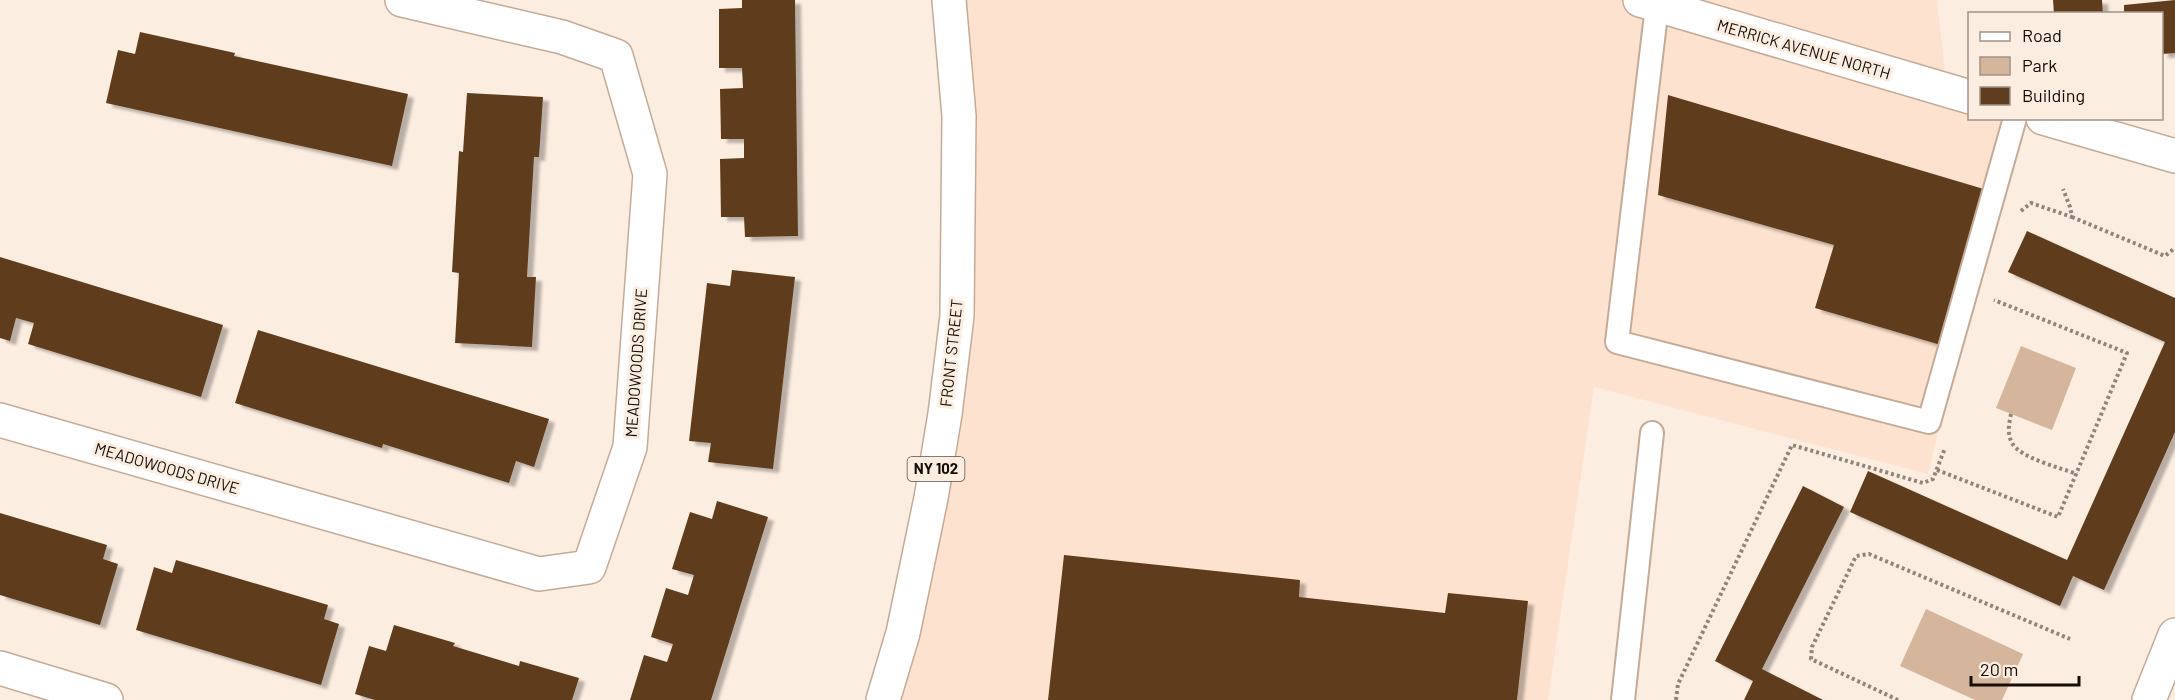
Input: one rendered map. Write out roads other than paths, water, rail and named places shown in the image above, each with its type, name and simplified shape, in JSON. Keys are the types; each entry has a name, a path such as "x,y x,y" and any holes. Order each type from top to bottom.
{"street":[{"name":"MEADOWOODS DRIVE","path":"0,420 539,574 589,567 630,447 650,174 616,56 562,38 402,0"},
{"name":"FRONT STREET","path":"883,700 903,633 931,498 945,414 957,316 959,116 949,0"},
{"name":"MERRICK AVENUE NORTH","path":"1648,3 1704,10 1968,97"},
{"path":"2050,120 2175,156"},
{"path":"2149,700 2175,635"},
{"path":"0,669 106,700"}],"lane":[{"path":"1648,3 1617,342 1929,422 2014,120"},
{"path":"1623,700 1652,433"}]}
